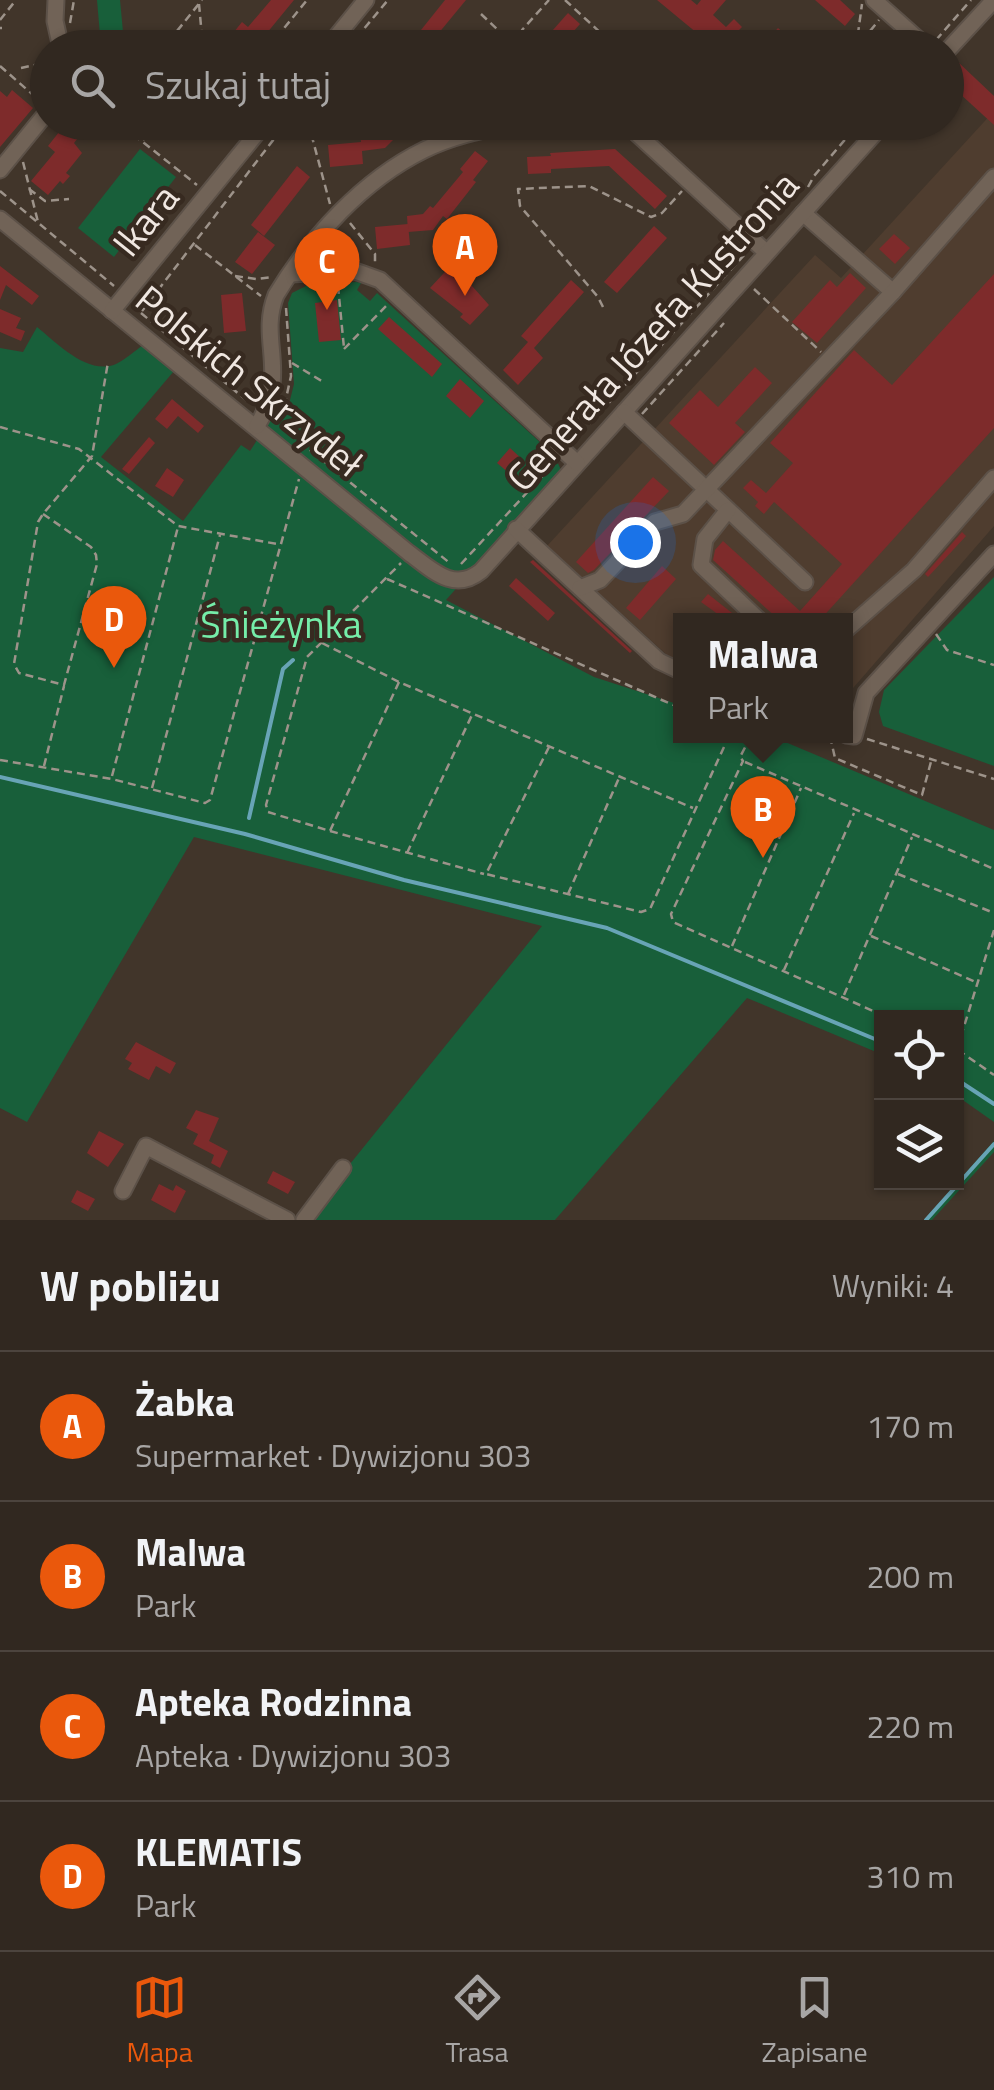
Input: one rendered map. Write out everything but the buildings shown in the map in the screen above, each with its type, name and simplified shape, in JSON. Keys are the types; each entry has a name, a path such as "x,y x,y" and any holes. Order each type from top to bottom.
{"street":[{"path":"56,0 60,30"},
{"path":"341,30 366,0"},
{"path":"874,0 908,30"},
{"path":"964,32 994,0"},
{"path":"6,170 30,137"},
{"name":"Ikara","path":"112,311 262,140"},
{"path":"257,426 274,388 272,304 290,274 355,197 420,152 453,140"},
{"path":"644,140 760,248"},
{"name":"Generała Józefa Kustronia","path":"465,581 481,571 571,457 624,412 760,248 803,213 870,140"},
{"path":"580,588 600,580 654,522 678,518 892,292 994,177"},
{"path":"803,213 892,292"},
{"name":"Polskich Skrzydeł","path":"0,219 112,311 136,320 410,553 449,580 465,581"},
{"path":"290,274 372,274 571,457"},
{"path":"624,412 805,582"},
{"path":"853,624 914,570 994,478"},
{"path":"728,510 705,539 701,565 752,613"},
{"path":"516,529 659,661 673,668"},
{"path":"853,727 866,692 994,554"},
{"path":"123,1191 146,1146 287,1220"},
{"path":"304,1220 343,1168"}],"path":[{"path":"0,20 16,0"},
{"path":"67,30 74,0"},
{"path":"283,30 307,0"},
{"path":"363,30 388,0"},
{"path":"522,30 549,0"},
{"path":"565,0 599,30"},
{"path":"858,30 863,0"},
{"path":"944,30 971,0"},
{"path":"178,30 200,2"},
{"path":"200,2 201,30"},
{"path":"871,30 887,12"},
{"path":"481,14 499,30"},
{"path":"0,66 30,93"},
{"path":"21,68 30,66"},
{"path":"259,405 256,408 136,320 211,225 212,216 264,140"},
{"path":"807,194 814,176 845,140"},
{"path":"142,142 201,188"},
{"path":"6,170 22,156 38,223"},
{"path":"603,307 520,206 518,190 589,186 651,217 662,213 690,183"},
{"path":"28,188 45,200 69,199"},
{"path":"0,191 106,280 120,286"},
{"path":"195,245 263,298"},
{"path":"288,298 290,391 281,421 284,429 458,568 571,457 760,248"},
{"path":"234,276 256,279 290,274"},
{"path":"338,280 344,349 390,302 382,294"},
{"path":"750,284 828,359"},
{"path":"64,685 19,673 14,664 38,522 92,456 108,362"},
{"path":"290,362 325,383"},
{"path":"0,427 80,448 178,526 280,544"},
{"path":"0,760 112,779 206,803 210,800 294,486"},
{"path":"43,768 97,564 96,554 44,514"},
{"path":"112,779 178,526"},
{"path":"151,789 220,534"},
{"path":"410,553 307,657 266,805 272,816 641,912 650,909 726,743"},
{"path":"386,578 673,705"},
{"path":"929,624 947,650 994,665"},
{"path":"321,642 400,682 695,809"},
{"path":"330,831 400,682"},
{"path":"407,853 472,714"},
{"path":"853,736 994,779"},
{"path":"747,743 740,757 743,761 994,869"},
{"path":"832,743 835,758 922,795 932,758"},
{"path":"486,874 549,747"},
{"path":"743,761 671,914 673,922 874,1011"},
{"path":"568,894 620,777"},
{"path":"731,948 801,787"},
{"path":"783,970 854,811"},
{"path":"843,997 912,835"},
{"path":"896,873 994,913"},
{"path":"964,1027 994,930"},
{"path":"870,935 978,983"},
{"path":"964,1054 994,1075"}],"shaded area":[{"path":"994,111 994,526 853,688 853,613 673,613 673,658 547,546 815,255 841,278"}],"green space":[{"path":"97,0 120,0 123,30 100,30"},
{"path":"140,149 176,177 114,257 78,228"},
{"name":"Śnieżynka","path":"361,283 357,290 370,301 377,293 554,455 561,470 446,600 594,677 673,703 673,743 788,743 994,830 994,1122 964,1101 964,1010 874,1010 874,1051 747,998 555,1220 310,1220 350,1164 542,926 194,837 27,1122 0,1108 0,348 23,352 37,327 74,356 95,366 116,364 144,344 174,371 101,457 183,521 241,445 250,451 270,420 276,401 289,404 294,384 288,303 292,293 306,286"},
{"path":"994,577 994,766 883,726 879,712 884,690"},
{"path":"994,1141 994,1152 964,1185 964,1175"},
{"path":"951,1190 959,1190 932,1220 924,1220"}],"waterway":[{"path":"249,818 283,669 293,660"},
{"path":"0,777 245,834 404,880 607,928 874,1039"},
{"path":"964,1084 994,1104"},
{"path":"926,1220 994,1144"}],"place":[{"name":"Żabka","path":"465,296"},
{"name":"Apteka Rodzinna","path":"327,310"},
{"name":"KLEMATIS","path":"114,668"},
{"name":"Malwa","path":"763,858"}]}
